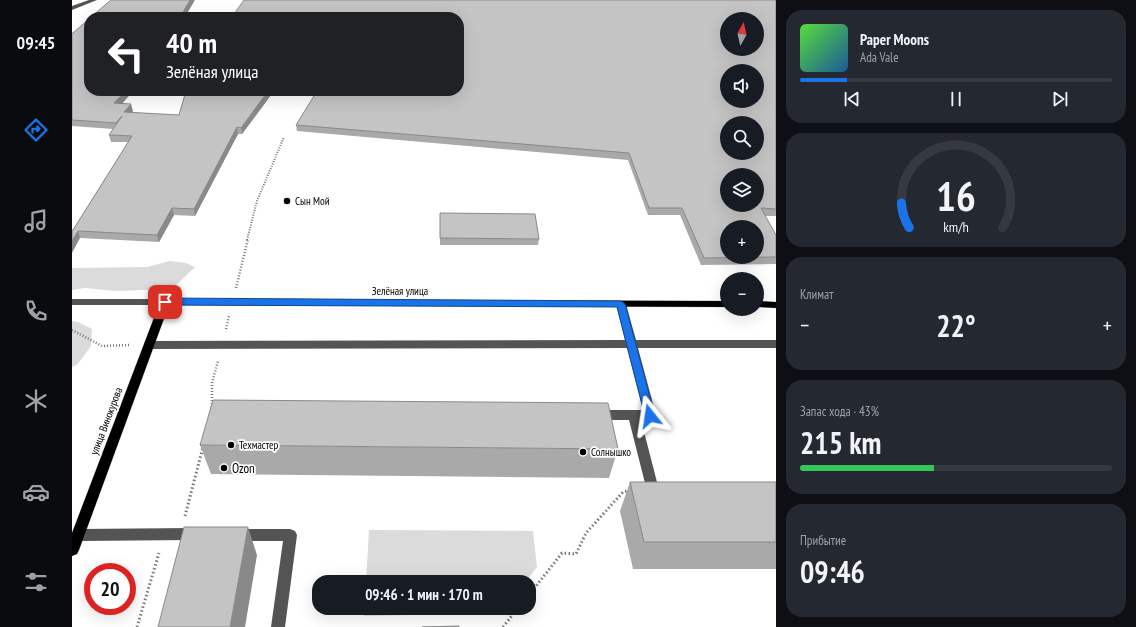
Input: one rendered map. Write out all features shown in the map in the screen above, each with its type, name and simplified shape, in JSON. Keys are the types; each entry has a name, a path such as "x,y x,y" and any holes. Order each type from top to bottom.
{"main road":[{"name":"Зелёная улица","path":"165,302 720,304"},
{"name":"улица Винокурова","path":"72,550 165,302"},
{"path":"764,304 776,305"}],"street":[{"path":"72,8 94,0"},
{"name":"Зелёная улица","path":"72,302 165,302"},
{"path":"586,415 650,416 621,304"},
{"path":"149,346 776,344"},
{"path":"634,416 653,491 668,491"},
{"path":"78,535 203,534"},
{"path":"227,535 290,535 278,627"}],"path":[{"path":"233,302 257,201 284,137"},
{"path":"72,330 102,346 149,346"},
{"path":"137,627 164,534 185,516 204,443"},
{"path":"536,586 562,553 576,554 586,533 623,492 653,491"},
{"path":"503,627 512,615"}],"shaded area":[{"path":"170,261 186,263 195,267 172,289 116,291 85,288 72,290 72,268 147,267"},
{"path":"72,321 78,322 92,329 91,346 77,365 72,367"},
{"path":"369,530 533,531 537,567 531,575 366,575"},
{"path":"364,615 409,615 364,616"}],"building":[{"path":"111,0 190,0 183,12 97,12"},
{"path":"244,0 776,0 776,209 764,208 764,168 720,168 720,212 763,212 776,235 776,257 764,257 764,220 720,220 720,258 704,258 682,208 649,208 629,153 296,125 314,96 464,96 464,12 236,12"},
{"path":"84,23 84,96 121,96 114,103 131,104 124,112 179,115 185,96 264,96 241,128 237,127 194,209 172,208 157,235 78,231 72,241 72,230 132,136 109,135 122,116 116,123 72,120 73,33"},
{"path":"440,213 535,214 539,239 440,238"},
{"path":"213,400 608,403 618,449 200,445"},
{"path":"630,482 776,482 776,542 644,542"},
{"path":"184,527 248,527 230,627 158,627"},
{"path":"459,626 459,627 422,627"}],"place":[{"name":"Сын Мой","path":"287,201"},
{"name":"Техмастер","path":"231,445"},
{"name":"Солнышко","path":"583,452"},
{"name":"Ozon","path":"224,468"}],"route":[{"path":"165,302 621,304 650,416"}]}
